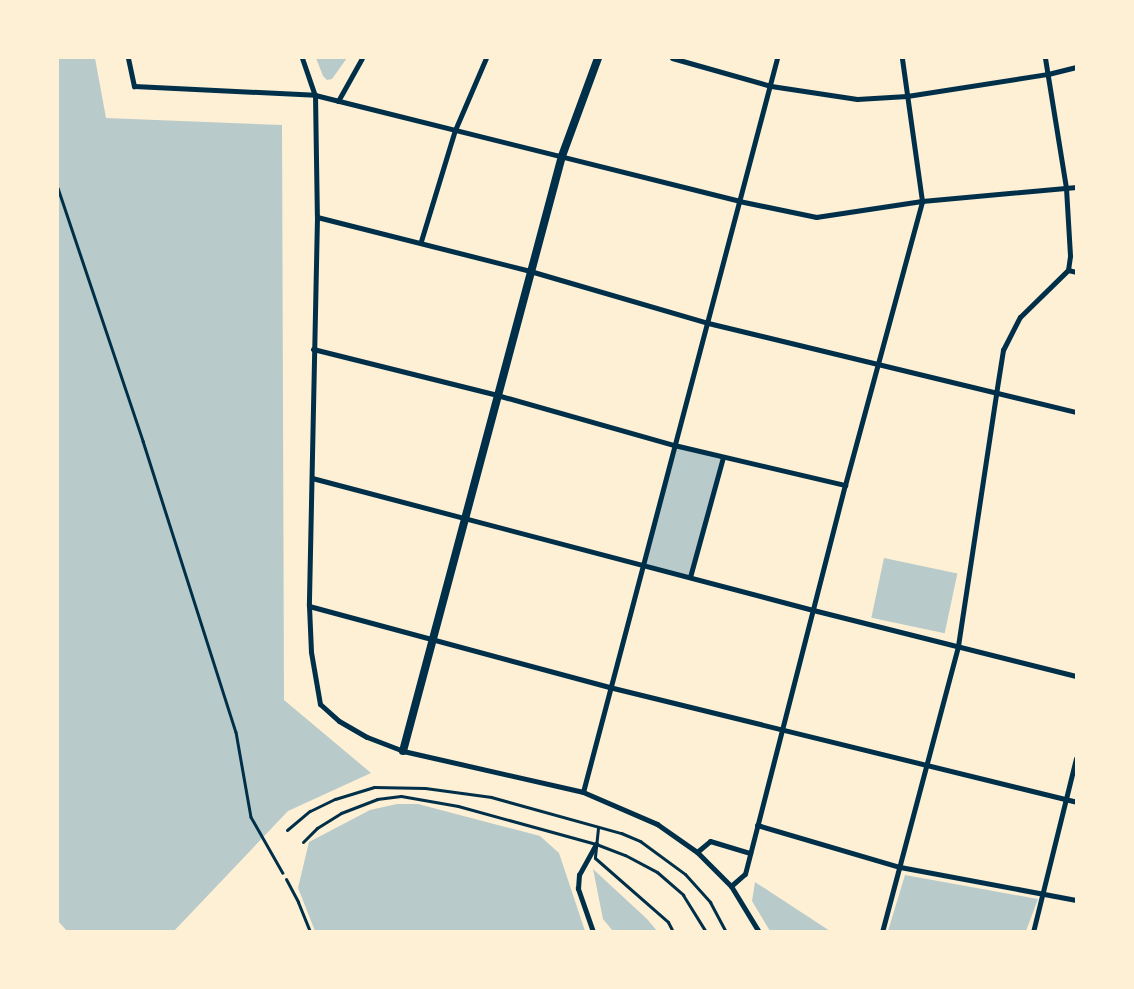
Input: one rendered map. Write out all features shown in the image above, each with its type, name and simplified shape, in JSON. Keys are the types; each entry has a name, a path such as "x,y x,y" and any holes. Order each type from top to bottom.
{"street":[{"path":"128,58 134,86 315,96 739,200 816,217 922,201 1076,187"},
{"path":"302,58 315,96 317,217 309,606 311,652 320,704 339,721 360,733 403,751 583,792 657,824 697,852 731,886 759,932"},
{"path":"338,101 362,58"},
{"path":"421,241 455,130 486,58"},
{"path":"403,751 562,156 598,58"},
{"path":"672,58 771,86 857,99 907,96 1048,74 1076,67"},
{"path":"583,792 641,564 708,323 777,58"},
{"path":"731,886 745,874 845,485 922,201 902,58"},
{"path":"882,932 958,646 1003,350 1020,317 1068,270 1070,256 1066,188 1045,58"},
{"path":"317,217 421,241 530,270 708,323 1076,412"},
{"path":"1068,270 1076,272"},
{"path":"313,349 497,395 674,445 845,485"},
{"path":"690,577 723,456"},
{"path":"312,478 813,610 1076,676"},
{"path":"309,606 609,687 784,728 1076,802"},
{"path":"1033,932 1076,758"},
{"path":"757,825 900,867 1043,892 1076,900"},
{"path":"697,852 710,842 750,853"},
{"path":"596,844 579,875 578,889 593,929 598,932"}],"lane":[{"path":"288,830 310,811 335,799 374,787 387,786 491,797 621,833 640,841 685,874 710,902 726,932"},
{"path":"303,842 317,828 356,806 377,799 401,796 458,806 596,844 625,855 657,872 683,895 706,932"},
{"path":"598,828 595,858 668,922 673,932"},
{"path":"286,879 310,932"}],"path":[{"path":"58,188 143,441 236,732 251,817 286,879"}],"shaded area":[{"path":"58,58 95,58 106,118 282,125 284,700 371,773 288,811 174,931 67,931 58,921"},
{"path":"316,58 347,58 332,79 327,80 323,76"},
{"path":"674,445 723,457 693,576 644,564"},
{"path":"884,558 957,574 945,633 871,618"},
{"path":"397,804 418,804 540,836 559,853 585,931 315,931 298,888 309,842 370,810"},
{"path":"593,869 647,919 657,931 616,932 612,930 603,919"},
{"path":"905,875 1038,899 1026,931 888,931"},
{"path":"755,882 830,931 770,931 752,901"}]}
